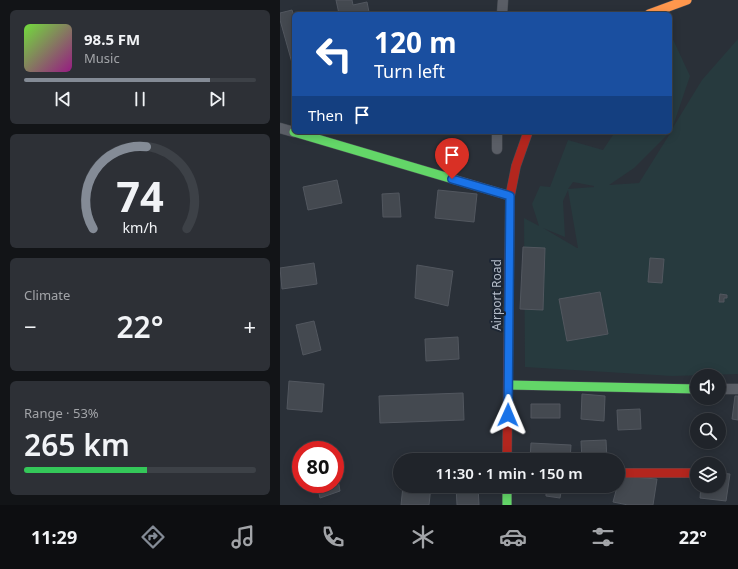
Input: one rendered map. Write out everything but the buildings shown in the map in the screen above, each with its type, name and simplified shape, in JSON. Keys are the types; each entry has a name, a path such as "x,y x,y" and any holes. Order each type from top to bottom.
{"main road":[{"path":"654,12 687,0"},
{"path":"301,134 510,196"},
{"name":"Airport Road","path":"507,453 510,196 516,166 527,134"},
{"path":"509,386 690,389"},
{"path":"625,473 690,473"},
{"path":"507,493 507,505"}],"street":[{"path":"502,12 503,0"},
{"path":"280,128 292,131"},
{"path":"496,149 497,134"},
{"path":"726,389 738,390"}],"green space":[{"path":"672,37 690,76 672,129"},
{"path":"738,39 738,374 726,374 726,369 690,369 690,375 672,376 525,367 524,218 539,226 532,204 540,186 550,187 568,140 603,150 614,134 668,134 634,168 609,185 639,183 670,134 672,134 672,129 702,80","holes":["573,182 594,187 568,189","568,190 577,248 543,228 565,237 563,201"]}],"traffic: fast":[{"path":"301,134 456,180"},
{"path":"509,385 690,389"},
{"path":"507,493 507,505"}],"traffic: slow":[{"path":"654,12 687,0"},
{"path":"456,180 510,196"}],"traffic: jam":[{"path":"507,453 510,196 516,166 527,134"},
{"path":"625,473 690,473"}],"route":[{"path":"452,179 510,196 508,415"}]}
